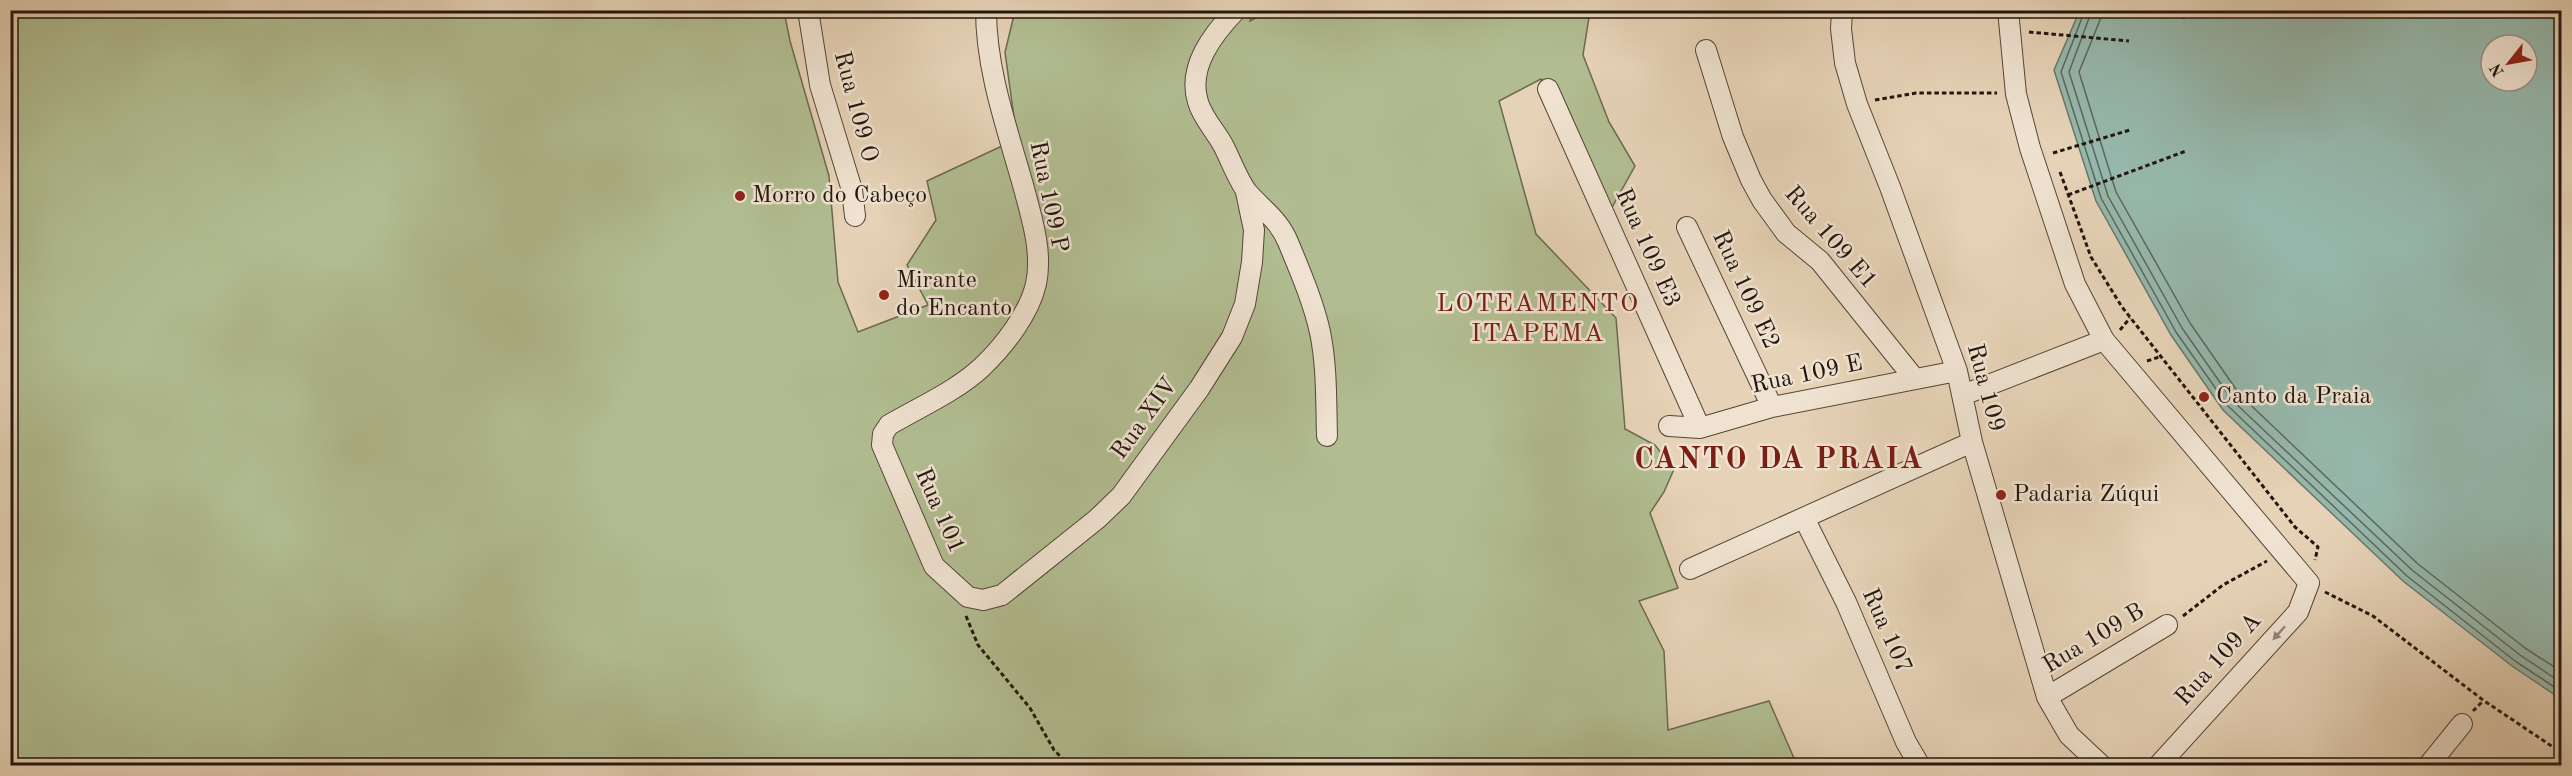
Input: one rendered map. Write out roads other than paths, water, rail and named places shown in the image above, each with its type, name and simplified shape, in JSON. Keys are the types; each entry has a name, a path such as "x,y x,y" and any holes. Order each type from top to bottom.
{"street":[{"name":"Rua 109 O","path":"808,10 820,84 852,190 855,216"},
{"name":"Rua 109 P","path":"883,434 889,426 981,369 1002,346 1029,305 1036,283 1039,257 1032,221 995,81 989,52 986,10"},
{"path":"1236,10 1224,22 1204,51 1196,72 1195,90 1198,105 1222,143 1246,192 1268,211 1287,239 1304,280 1319,331 1325,370 1327,436"},
{"name":"Rua 109","path":"1842,10 1840,29 1845,63 1857,104 1957,371 1972,442 2047,697 2069,735 2102,765"},
{"path":"1963,395 2104,340 2071,273 2030,148 2016,94 2008,10"},
{"name":"Rua 109 E1","path":"1706,50 1733,137 1762,200 1786,233 1820,261 1914,378"},
{"name":"Rua 109 E3","path":"1548,89 1700,428"},
{"name":"Rua XIV","path":"968,597 983,600 1002,596 1097,519 1121,496 1199,389 1232,337 1245,304 1254,230 1246,192"},
{"name":"Rua 109 E2","path":"1688,227 1772,407"},
{"name":"Rua 109 A","path":"2104,340 2309,584 2298,612 2158,765"},
{"name":"Rua 109 E","path":"1669,426 1700,428 1772,407 1957,371"},
{"name":"Rua 101","path":"883,434 882,445 934,566 968,597"},
{"path":"1690,569 1972,442"},
{"name":"Rua 107","path":"1804,518 1846,602 1906,742 1920,765"},
{"name":"Rua 109 B","path":"2047,697 2167,625"},
{"path":"2428,765 2462,724"}],"water":[{"path":"2080,10 2561,11 2561,699 2512,666 2403,581 2223,410 2171,335 2096,201 2054,70"}],"place":[{"name":"Morro do Cabeço","path":"740,196"},
{"name":"Mirante do Encanto","path":"884,295"},
{"name":"Canto da Praia","path":"2204,397"},
{"name":"Padaria Zúqui","path":"2001,495"}],"district":[{"name":"LOTEAMENTO ITAPEMA","path":"1538,319"},
{"name":"CANTO DA PRAIA","path":"1779,460"}]}
